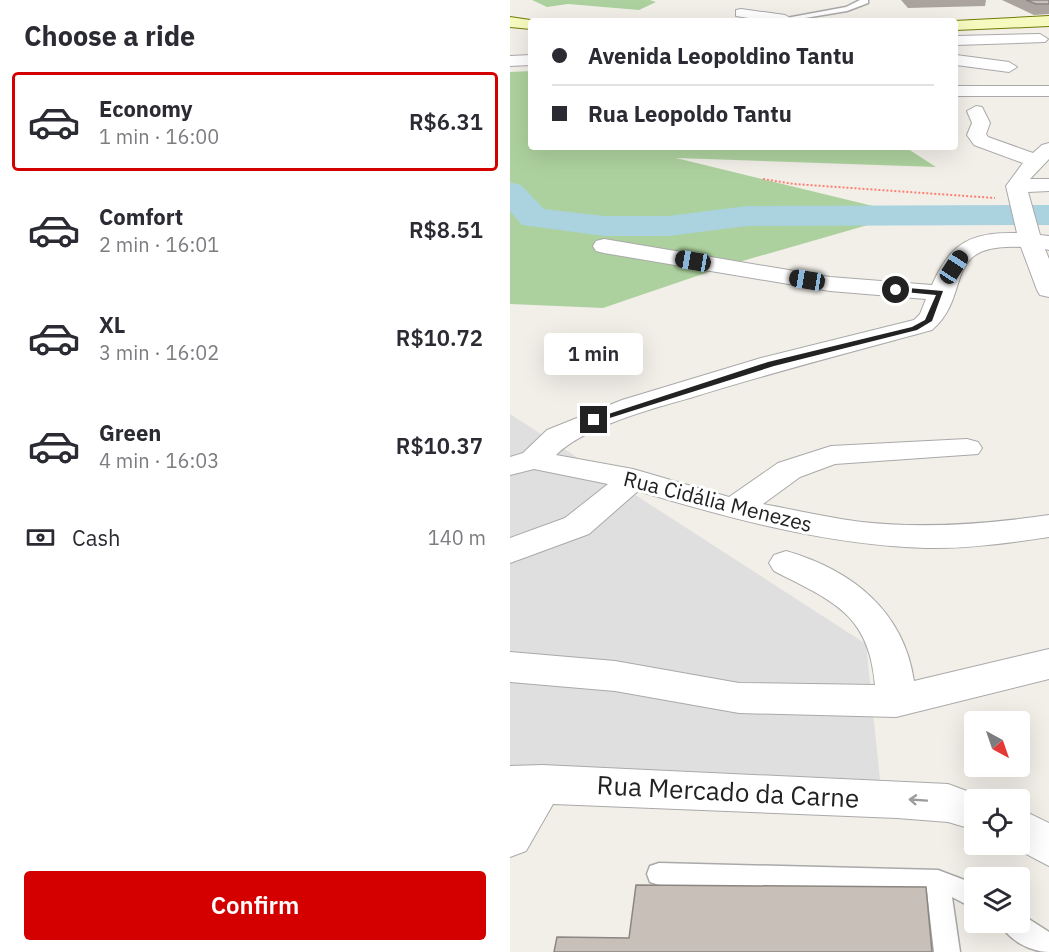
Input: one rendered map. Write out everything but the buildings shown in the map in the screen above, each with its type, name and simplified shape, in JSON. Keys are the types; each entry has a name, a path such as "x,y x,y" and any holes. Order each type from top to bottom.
{"main road":[{"path":"958,26 1049,21"},
{"path":"510,22 528,24"}],"street":[{"path":"741,13 775,18"},
{"path":"988,24 1002,40"},
{"path":"958,41 1040,39"},
{"path":"510,60 528,60"},
{"path":"958,60 1008,70 999,80 958,76"},
{"path":"958,91 1049,91"},
{"path":"976,111 981,123 976,135 981,141 1049,185"},
{"path":"1032,173 1049,201"},
{"path":"1032,173 1040,242 1049,290"},
{"path":"522,463 558,436 632,406 771,364 914,328 928,321 954,267 968,248 982,242 1040,242"},
{"path":"604,246 830,284 941,293"},
{"path":"734,509 789,470 831,455 967,448"},
{"name":"Rua Cidália Menezes","path":"522,463 633,479 734,509 861,533 928,537 994,534 1049,525"},
{"path":"510,552 577,526 633,479"},
{"path":"786,563 836,590 876,624 885,641 893,672 896,701"},
{"path":"510,667 615,676 739,698 896,701 1049,664"},
{"name":"Rua Mercado da Carne","path":"510,837 526,783 897,799 948,802 964,807"},
{"path":"1030,835 1049,846"}],"lane":[{"path":"786,18 827,9 846,0"},
{"path":"788,18 847,9 866,2 864,0"},
{"path":"659,874 938,880 964,891"},
{"path":"938,880 947,952"},
{"path":"1028,933 1049,947"}],"path":[{"path":"763,178 794,184 1032,173"}],"shaded area":[{"path":"510,414 866,644 880,780 547,765 510,775"}],"green space":[{"path":"532,0 650,0 656,2 639,10 568,4 547,7"},
{"path":"528,71 528,150 910,150 936,167 676,158 906,214 732,264 603,308 510,304 510,72"}],"waterway":[{"path":"510,192 534,218 604,226 668,226 747,216 1049,215"}],"route":[{"path":"594,420 632,406 771,364 923,325 932,315 941,293 896,290"}]}
